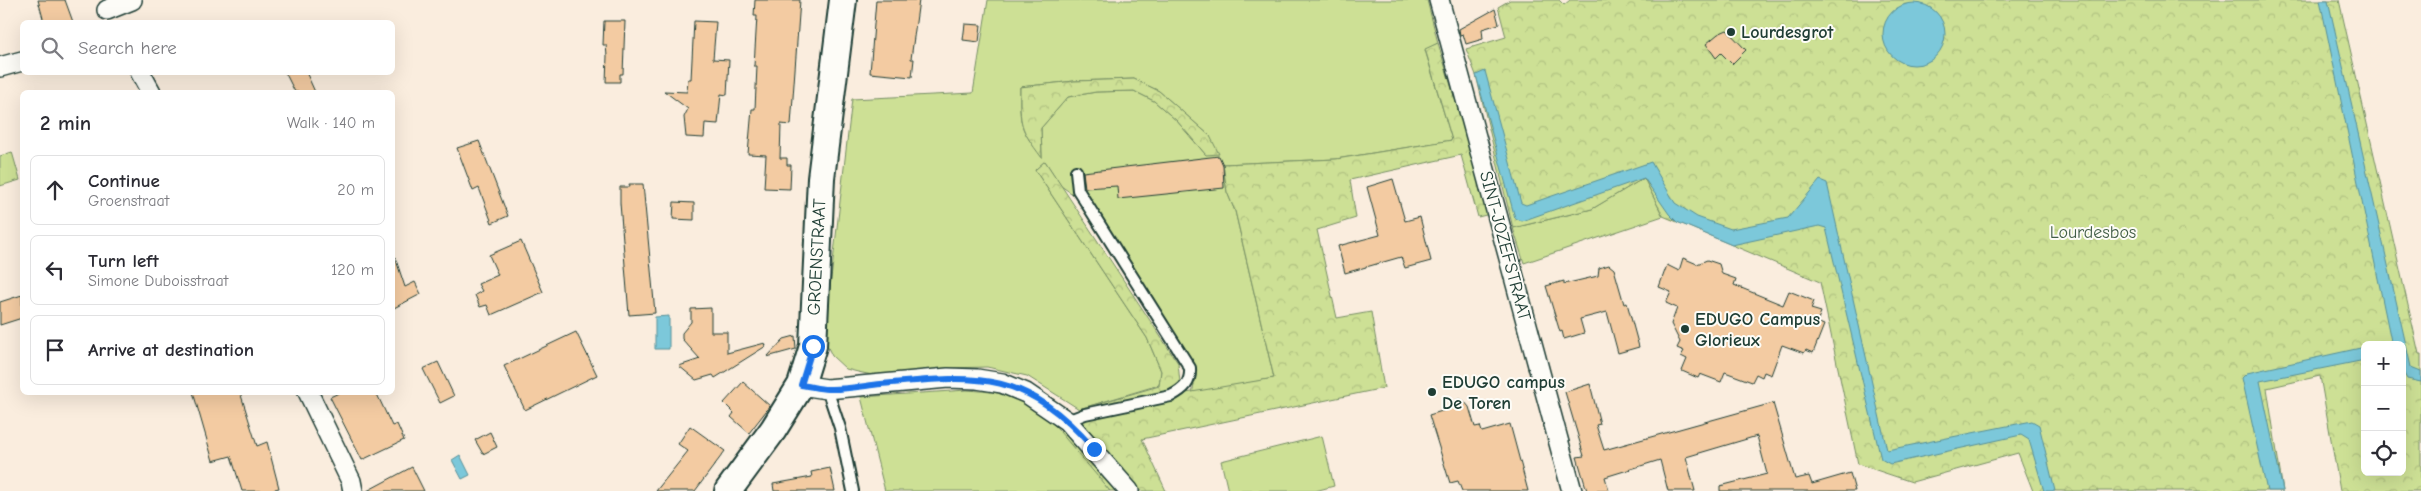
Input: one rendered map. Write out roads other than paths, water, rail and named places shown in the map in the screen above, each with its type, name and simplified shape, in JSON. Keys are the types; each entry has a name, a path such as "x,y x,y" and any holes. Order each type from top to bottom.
{"street":[{"path":"108,11 132,0"},
{"name":"GROENSTRAAT","path":"728,491 773,430 801,385 813,346 822,178 843,0"},
{"name":"SINT-JOZEFSTRAAT","path":"1438,0 1572,491"},
{"path":"0,67 20,62"},
{"path":"142,75 150,90"},
{"path":"801,385 827,389 948,378 977,379 1002,383 1026,393 1067,420 1129,491"},
{"path":"309,395 353,491"}],"lane":[{"path":"1067,420 1085,414 1171,396 1188,385 1191,377 1190,368 1078,190 1076,170"},
{"path":"827,389 840,428 853,491"}],"water":[{"path":"2320,0 2328,0 2405,341 2391,341"},
{"path":"1914,3 1931,8 1936,12 1940,17 1945,34 1940,51 1936,56 1931,60 1914,65 1897,60 1892,56 1888,51 1883,34 1888,17 1892,12 1897,8"},
{"path":"1485,71 1521,203 1526,205 1651,162 1675,203 1697,217 1731,229 1788,218 1820,180 1827,183 1887,450 2032,421 2039,425 2055,491 2044,491 2029,440 2021,435 1890,464 1881,459 1826,228 1819,226 1732,245 1677,222 1669,214 1644,178 1522,221 1515,218 1476,75"},
{"path":"669,316 669,349 655,349 655,317"},
{"path":"2406,345 2411,367 2421,371 2421,382 2407,379"},
{"path":"2361,348 2361,361 2260,381 2283,491 2267,491 2242,378 2247,373"},
{"path":"460,455 470,475 462,479 452,460"}],"place":[{"name":"Lourdesgrot","path":"1731,32"},
{"name":"EDUGO Campus Glorieux","path":"1685,329"},
{"name":"EDUGO campus De Toren","path":"1432,392"}],"park label":[{"name":"Lourdesbos","path":"2093,232"}]}
